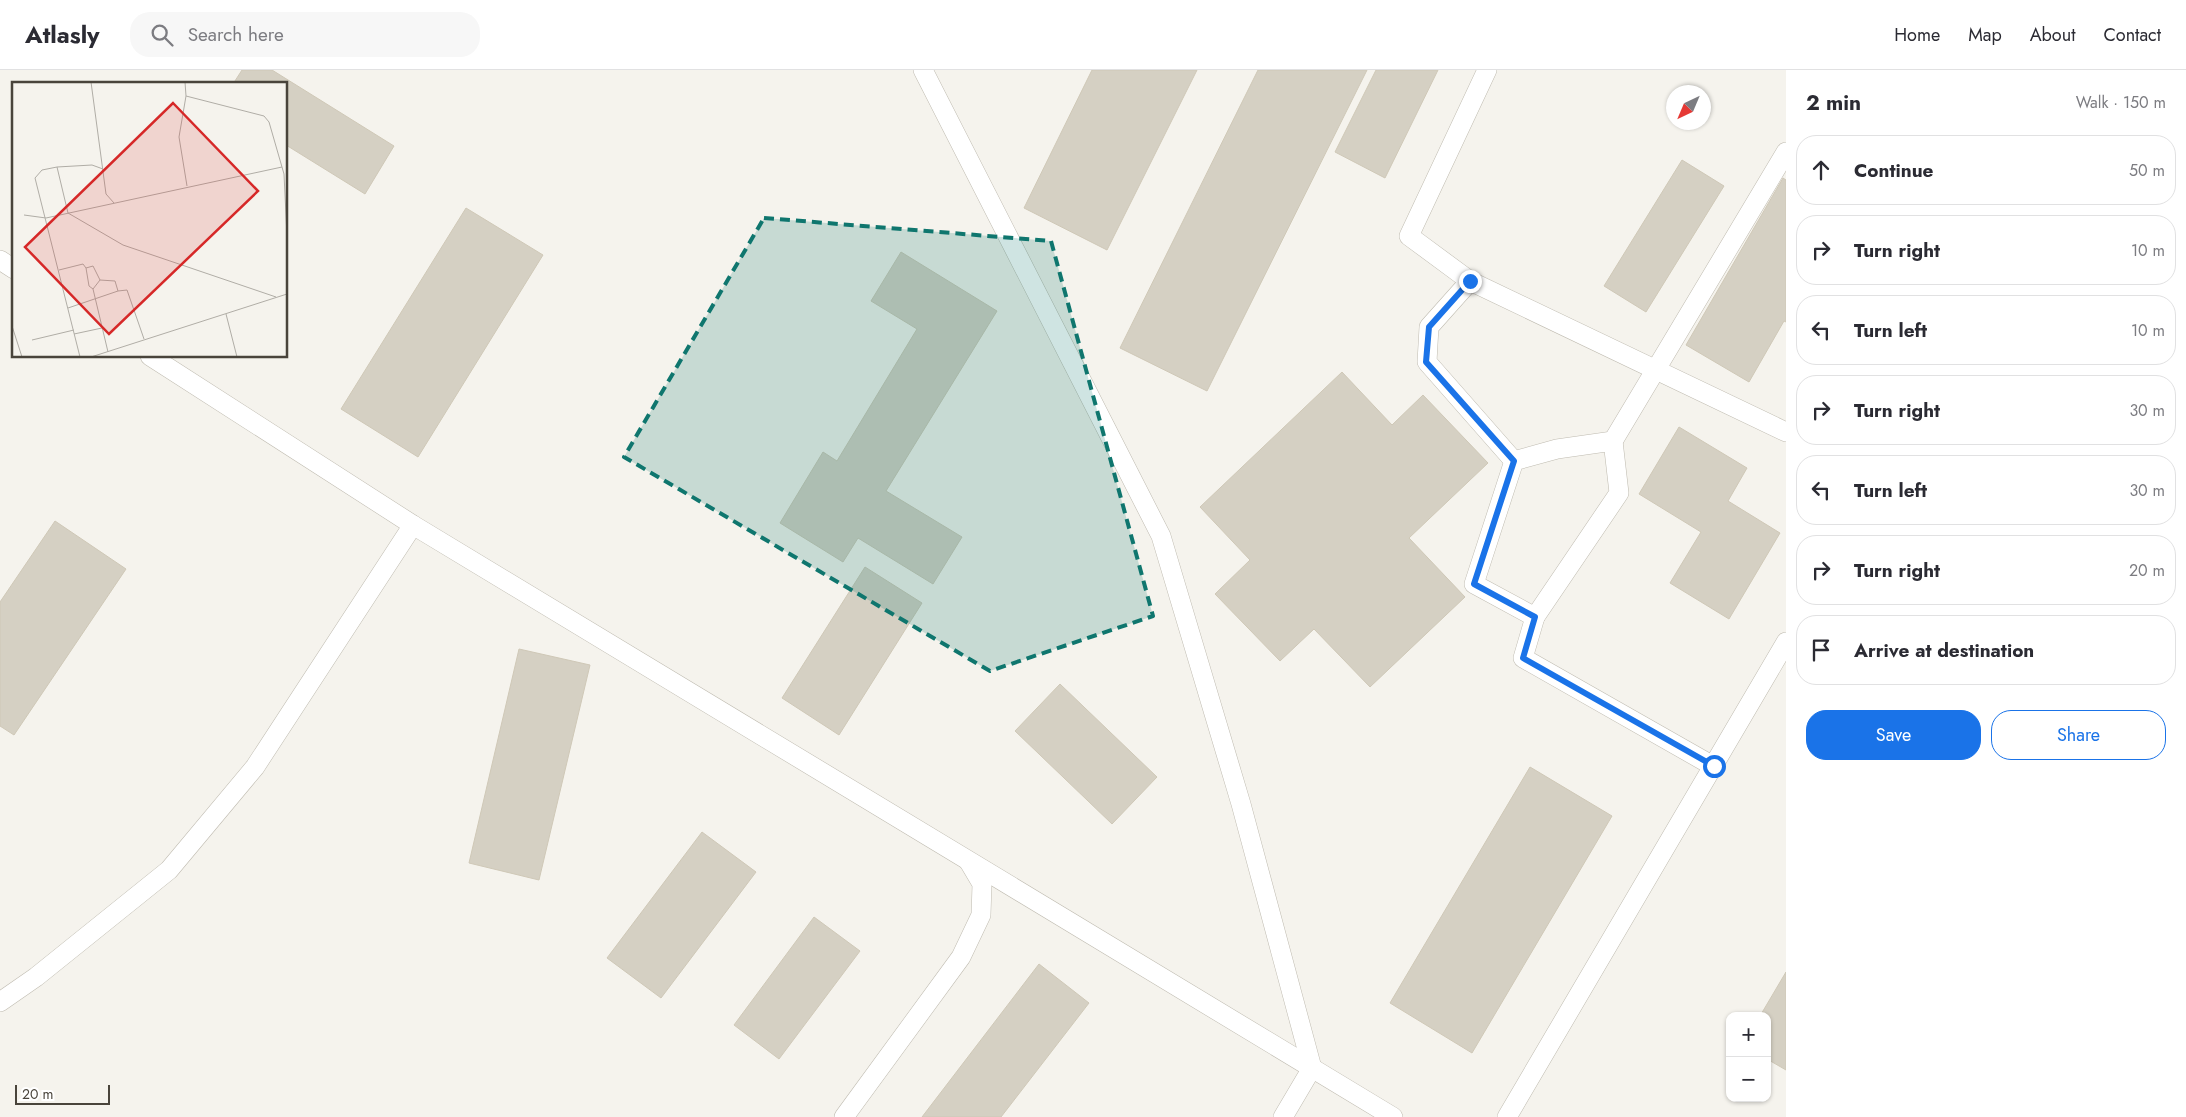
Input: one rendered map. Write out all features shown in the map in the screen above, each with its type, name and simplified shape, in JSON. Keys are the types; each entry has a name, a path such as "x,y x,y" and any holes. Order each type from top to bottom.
{"lane":[{"path":"923,70 1161,536 1241,804 1312,1068 1283,1117"},
{"path":"1487,70 1409,236 1470,281 1786,432"},
{"path":"1714,766 1523,658 1535,617 1619,493 1613,441 1786,152"},
{"path":"0,260 12,267"},
{"path":"1470,281 1429,327 1426,362 1514,461"},
{"path":"153,358 413,525 1393,1117"},
{"path":"1514,461 1557,449 1613,441"},
{"path":"1514,461 1474,584 1535,617"},
{"path":"0,1002 36,978 169,870 254,767 413,525"},
{"path":"1507,1117 1786,642"},
{"path":"844,1117 961,956 981,915 982,884 967,859"}],"highlighted area":[{"path":"764,218 1051,241 1153,616 990,671 624,457"}],"building":[{"path":"242,70 272,70 394,146 365,194 288,146 288,82 234,82"},
{"path":"1092,70 1197,70 1107,250 1024,208"},
{"path":"1258,70 1367,70 1207,391 1120,348"},
{"path":"1376,70 1438,70 1385,178 1335,152"},
{"path":"1682,160 1724,186 1646,312 1604,286"},
{"path":"1783,178 1786,180 1786,322 1784,321 1749,382 1686,345"},
{"path":"466,208 543,255 418,457 341,409"},
{"path":"901,252 997,311 886,491 962,537 933,584 858,538 843,562 780,523 823,452 837,461 917,329 871,301"},
{"path":"1342,372 1392,425 1423,395 1488,463 1409,538 1465,597 1370,687 1314,629 1280,661 1215,594 1250,560 1200,507"},
{"path":"1679,427 1747,468 1728,501 1780,533 1729,619 1670,583 1701,532 1639,494"},
{"path":"55,521 126,569 14,735 0,726 0,602"},
{"path":"865,567 922,603 839,735 782,698"},
{"path":"519,649 590,665 539,880 469,863"},
{"path":"1060,684 1157,777 1112,824 1015,731"},
{"path":"1530,767 1612,816 1472,1053 1390,1003"},
{"path":"702,832 756,872 661,998 607,958"},
{"path":"814,917 860,951 779,1059 734,1025"},
{"path":"1039,964 1089,1003 1001,1117 922,1117"},
{"path":"1786,972 1786,1070 1771,1061 1771,1012 1762,1012"}],"route":[{"path":"1470,281 1429,327 1426,362 1514,461 1474,584 1535,617 1523,658 1714,766"}]}
